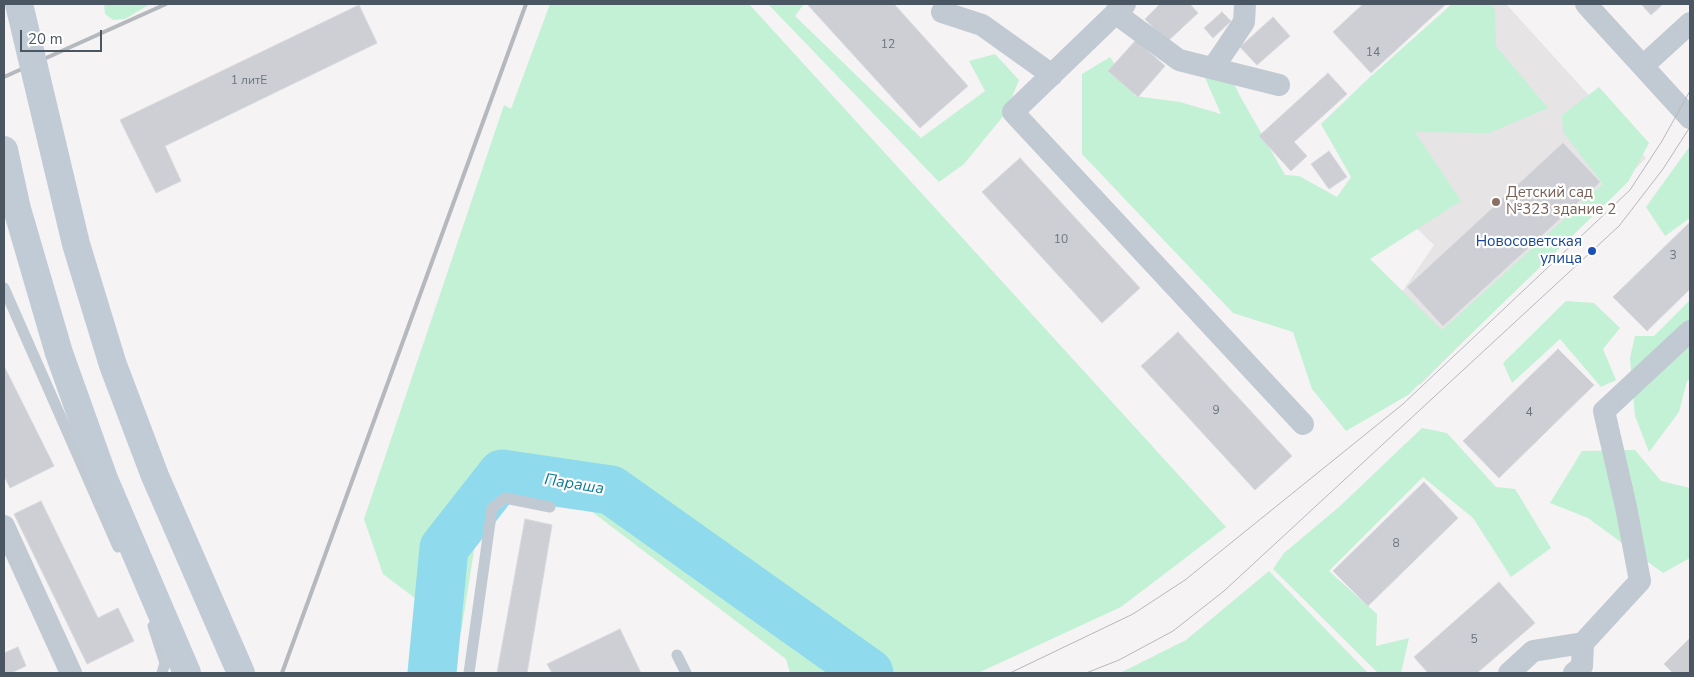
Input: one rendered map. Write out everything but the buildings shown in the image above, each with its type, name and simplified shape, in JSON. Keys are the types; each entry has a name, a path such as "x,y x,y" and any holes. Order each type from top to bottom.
{"main road":[{"path":"19,4 76,244 113,365 155,476 241,673"},
{"path":"4,150 17,209 59,353 104,479 187,673"}],"street":[{"path":"1213,68 1244,22 1245,4"},
{"path":"1586,4 1690,118"},
{"path":"1279,85 1179,60 1120,8 1013,112 1303,424"},
{"path":"942,12 982,25 1052,75"},
{"path":"1643,66 1690,23"},
{"path":"1509,673 1533,651 1583,643 1640,581 1626,507 1604,411 1690,331"},
{"path":"4,526 71,673"},
{"path":"1574,673 1582,666 1583,643"}],"lane":[{"path":"4,288 123,558"},
{"path":"469,673 492,508 505,498 550,507"},
{"path":"147,612 155,631 164,663 162,673"},
{"path":"677,655 686,673"}],"shaded area":[{"name":"Детский сад №323 здание 2","path":"1487,4 1506,4 1646,158 1420,385 1372,336 1434,245 1337,151"}],"green space":[{"path":"104,4 150,4 125,19 113,20 105,14"},
{"path":"550,4 749,4 1226,527 1121,607 978,673 790,673 786,659 587,508 506,486 479,519 461,633 383,574 364,519 504,105 511,109"},
{"path":"768,4 804,4 795,16 921,138 985,91 969,61 995,54 1019,80 1005,114 964,164 939,182"},
{"path":"1452,4 1491,4 1495,10 1496,46 1548,108 1489,133 1415,132 1461,201 1370,259 1442,330 1603,184 1563,132 1562,115 1599,87 1649,143 1628,182 1408,395 1346,431 1312,389 1293,332 1233,313 1082,154 1082,74 1110,57 1135,96 1180,102 1221,114 1198,62 1217,49 1240,96 1285,175 1299,176 1337,197 1351,177 1321,124 1370,77"},
{"path":"1690,146 1690,218 1665,236 1646,207"},
{"path":"1690,300 1690,379 1687,381 1679,412 1649,452 1635,416 1630,358 1635,336 1654,336"},
{"path":"1566,301 1594,303 1620,328 1603,349 1616,380 1601,387 1560,339 1512,383 1503,363"},
{"path":"1422,428 1447,433 1496,487 1515,489 1551,548 1511,577 1473,518 1423,477 1329,571 1377,614 1376,646 1409,638 1401,673 1378,673 1273,569 1284,553 1339,507"},
{"path":"1635,450 1661,481 1690,488 1690,558 1663,573 1588,518 1550,503 1582,451"},
{"path":"1269,571 1368,673 1120,673 1186,640"}],"waterway":[{"name":"Параша","path":"432,673 444,548 502,474 611,490 869,673"}],"tram line":[{"path":"1010,673 1133,614 1185,580 1403,404 1630,190 1662,141 1690,91"},
{"path":"1086,673 1119,660 1173,631 1224,591 1619,226 1663,169 1690,127"}],"railway":[{"path":"4,77 166,4"},
{"path":"282,673 526,4"}],"place":[{"name":"Детский сад №323 здание 2","path":"1496,202"},
{"name":"Новосоветская улица","path":"1592,251"}]}
